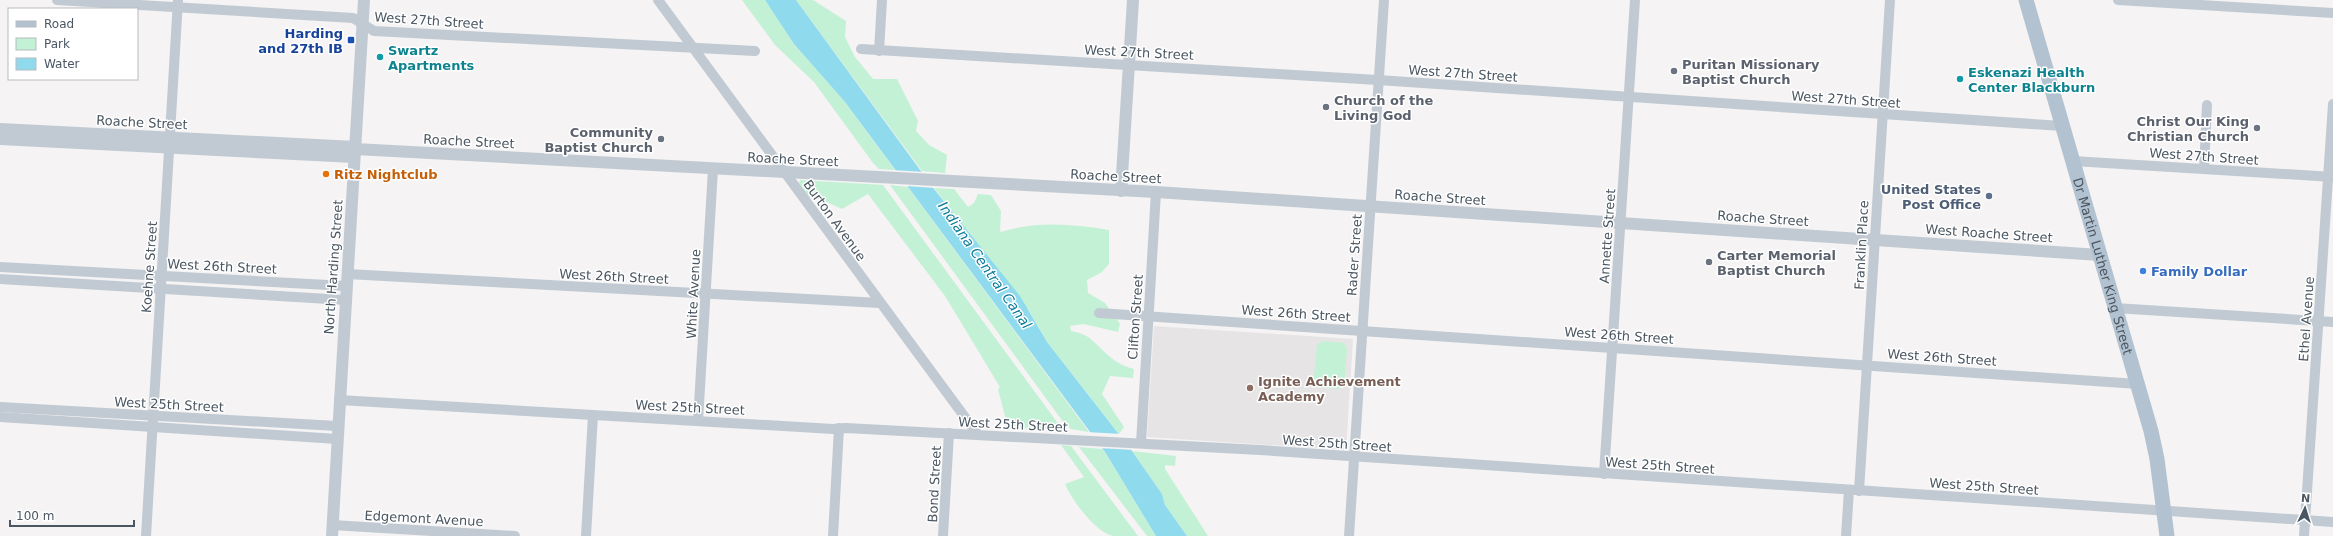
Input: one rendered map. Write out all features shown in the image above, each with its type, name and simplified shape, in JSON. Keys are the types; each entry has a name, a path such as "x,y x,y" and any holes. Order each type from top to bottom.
{"main road":[{"name":"Dr Martin Luther King Street","path":"2026,0 2155,446 2167,536"}],"street":[{"name":"West 27th Street","path":"57,0 177,4 353,18 362,25 374,31 755,51"},
{"name":"North Harding Street","path":"332,531 337,426 364,0"},
{"name":"Burton Avenue","path":"658,0 978,435"},
{"path":"879,50 882,0"},
{"path":"1121,191 1133,0"},
{"name":"Rader Street","path":"1349,536 1384,0"},
{"name":"Annette Street","path":"1604,474 1635,0"},
{"name":"Franklin Place","path":"1846,536 1854,491 1866,365 1890,0"},
{"path":"2118,0 2216,3 2333,13"},
{"name":"Koehne Street","path":"146,536 177,4"},
{"name":"West 27th Street","path":"861,49 1378,80 2062,126"},
{"name":"Ethel Avenue","path":"2304,536 2331,177 2333,104"},
{"path":"2204,169 2208,105"},
{"name":"Roache Street","path":"0,128 169,143"},
{"name":"Roache Street","path":"0,139 169,143 355,151 1156,192 1620,224 1875,239"},
{"name":"West 27th Street","path":"2073,161 2331,177"},
{"name":"White Avenue","path":"698,421 713,169"},
{"name":"Clifton Street","path":"1138,443 1149,316 1156,192"},
{"name":"West Roache Street","path":"1875,239 2100,255"},
{"name":"West 26th Street","path":"0,267 161,276 346,280 706,294 880,303"},
{"name":"West 26th Street","path":"0,279 345,300"},
{"path":"2115,308 2333,322"},
{"name":"West 26th Street","path":"1099,313 2138,384"},
{"name":"West 25th Street","path":"339,400 698,421 1138,443 2333,522"},
{"name":"West 25th Street","path":"0,407 337,426"},
{"path":"586,536 593,415"},
{"name":"West 25th Street","path":"0,417 337,439"},
{"path":"833,536 839,428"},
{"name":"Bond Street","path":"944,536 950,433"},
{"name":"Edgemont Avenue","path":"332,531 515,536"}],"shaded area":[{"name":"Ignite Achievement Academy","path":"1154,326 1353,339 1346,450 1147,437"}],"green space":[{"path":"742,0 765,0 794,44 845,102 895,170 879,169 873,163 814,82 775,45"},
{"path":"796,0 813,0 846,21 845,37 855,57 873,79 897,79 918,121 916,131 929,145 947,155 945,173 922,171"},
{"path":"800,180 883,185 1062,429 1008,428 998,389 1000,387 945,296 868,194 842,209 813,196 807,198 799,183"},
{"path":"890,185 908,187 1089,432 1071,429 1064,423"},
{"path":"934,188 954,189 968,207 974,203 978,194 991,195 1001,211 1000,232 1027,226 1041,225 1082,226 1109,230 1109,264 1102,272 1087,280 1088,293 1105,303 1120,324 1118,332 1084,324 1070,326 1071,331 1086,336 1114,360 1134,369 1133,378 1110,376 1102,394 1124,427 1119,434 1047,342 1029,311"},
{"path":"1323,341 1344,343 1347,349 1344,386 1339,389 1313,387 1317,345"},
{"path":"1061,445 1071,446 1138,536 1113,536 1099,528 1085,514 1068,491 1065,484 1084,477"},
{"path":"1079,447 1103,449 1156,536 1147,536"},
{"path":"1132,451 1176,456 1175,466 1165,465 1165,469 1208,536 1187,536 1165,505 1162,494"}],"water":[{"name":"Indiana Central Canal","path":"765,0 796,0 934,189 1020,296 1047,342 1132,451 1162,494 1165,505 1187,536 1156,536 1105,452 845,102 794,44"}],"pier":[{"path":"892,170 924,172 936,188 905,186"},
{"path":"1086,432 1122,434 1134,450 1099,448"}],"place":[{"name":"Harding and 27th IB","path":"351,40"},
{"name":"Swartz Apartments","path":"380,57"},
{"name":"Puritan Missionary Baptist Church","path":"1674,71"},
{"name":"Eskenazi Health Center Blackburn","path":"1960,79"},
{"name":"Church of the Living God","path":"1326,107"},
{"name":"Christ Our King Christian Church","path":"2257,128"},
{"name":"Community Baptist Church","path":"661,139"},
{"name":"Ritz Nightclub","path":"326,174"},
{"name":"United States Post Office","path":"1989,196"},
{"name":"Carter Memorial Baptist Church","path":"1709,262"},
{"name":"Family Dollar","path":"2143,271"},
{"name":"Ignite Achievement Academy","path":"1250,388"}]}
